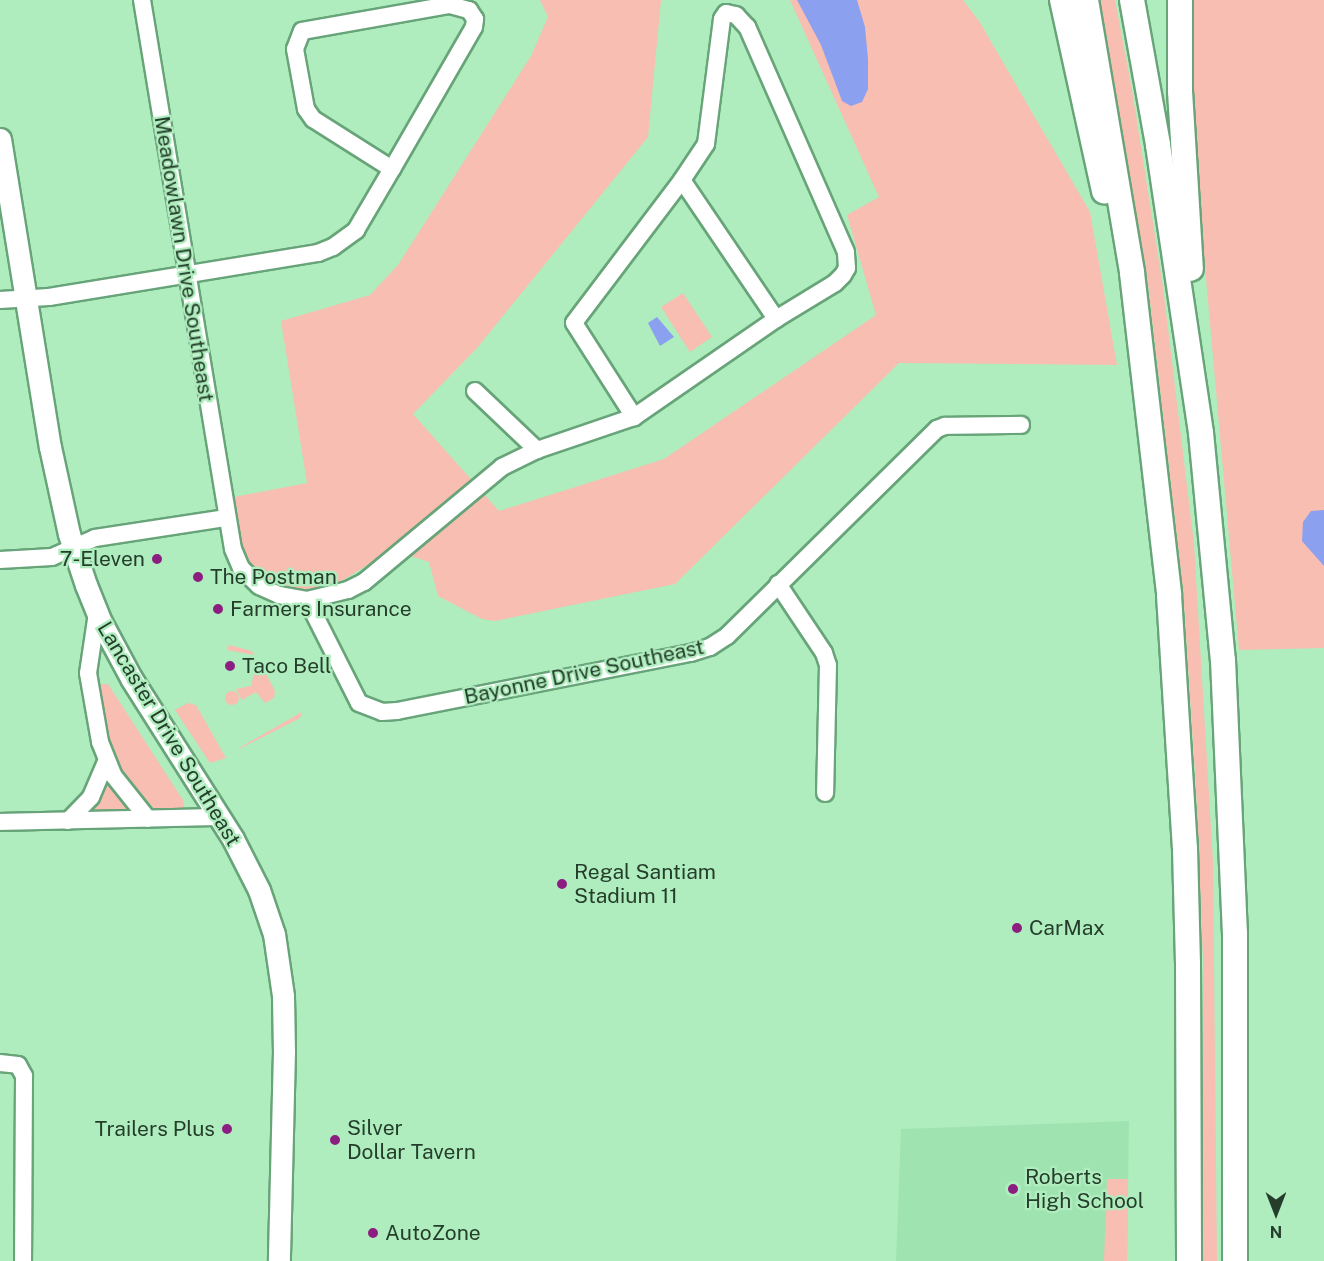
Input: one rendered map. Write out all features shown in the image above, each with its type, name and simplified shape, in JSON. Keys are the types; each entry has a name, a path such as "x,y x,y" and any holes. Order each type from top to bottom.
{"highway":[{"path":"1062,0 1102,179 1120,277 1138,336"},
{"path":"1086,0 1132,273 1163,535 1177,710 1188,964 1189,1261"},
{"path":"1132,0 1158,145 1202,433"},
{"path":"1180,0 1180,91 1202,433 1223,660 1234,864 1237,1134 1235,1261"}],"main road":[{"name":"Lancaster Drive Southeast","path":"0,138 50,447 73,547 97,613 132,678 219,817 259,890 269,916 279,963 284,1051 279,1261"}],"street":[{"name":"Meadowlawn Drive Southeast","path":"142,0 226,518 234,554 248,577 279,595 307,600"},
{"path":"0,300 26,299 187,275 318,253 333,247 356,230 392,169 474,27 475,19 469,10 450,5 332,24 302,31 298,38 295,49 306,109 313,119 392,169"},
{"path":"307,600 348,590 364,582 502,467 537,450 634,417 776,319 835,283 848,268 848,261 747,27 731,12 723,19 706,144 682,180 574,323 634,417"},
{"path":"682,180 776,319"},
{"path":"475,391 537,450"},
{"name":"Bayonne Drive Southeast","path":"307,600 359,703 382,712 397,711 691,653 710,647 727,636 937,429 945,426 1020,424"},
{"path":"0,560 52,557 95,538 226,518"},
{"path":"778,584 821,649 828,665 825,794"},
{"path":"97,613 88,673 100,742 113,775 148,819"},
{"path":"68,821 91,797 106,762"},
{"path":"0,822 219,817"},
{"path":"0,1063 12,1063 21,1068 24,1076 23,1261"}],"shaded area":[{"path":"540,0 661,0 648,137 477,348 413,414 499,511 664,459 876,315 847,215 879,197 790,0 963,0 979,21 1090,212 1117,365 899,363 675,584 495,621 482,619 438,596 429,562 392,550 338,583 310,590 278,586 257,575 243,554 234,497 307,483 281,321 370,295 398,265 531,56 548,17"},
{"path":"1100,0 1115,0 1132,90 1163,287 1194,544 1213,862 1217,1261 1203,1261 1203,958 1196,788 1183,590 1148,284"},
{"path":"1191,0 1324,0 1324,648 1239,650 1195,154"},
{"path":"683,293 712,337 690,352 661,307"},
{"path":"229,645 252,651 254,655 227,650"},
{"path":"256,665 264,670 275,691 274,698 265,703 256,692 242,700 236,689 251,686"},
{"path":"101,684 108,684 183,800 184,808 181,810 169,812 154,808 139,794 119,767 107,739 98,691"},
{"path":"232,691 237,693 239,698 237,703 232,705 227,703 225,698 227,693"},
{"path":"188,703 196,705 226,758 210,763 175,710"},
{"path":"302,712 300,718 239,749 239,748"},
{"path":"105,783 129,812 83,814"},
{"name":"Roberts High School","path":"1129,1121 1127,1261 896,1261 901,1129"},
{"path":"1107,1179 1128,1179 1127,1261 1104,1261"}],"water":[{"path":"797,0 857,0 865,27 868,59 868,89 862,102 851,106 842,101 821,45"},
{"path":"657,317 674,337 660,346 648,323"},
{"path":"1324,510 1324,566 1302,541 1303,522 1311,511"}],"place":[{"name":"7-Eleven","path":"157,559"},
{"name":"The Postman","path":"198,577"},
{"name":"Farmers Insurance","path":"218,609"},
{"name":"Taco Bell","path":"230,666"},
{"name":"Regal Santiam Stadium 11","path":"562,884"},
{"name":"CarMax","path":"1017,928"},
{"name":"Trailers Plus","path":"227,1129"},
{"name":"Silver Dollar Tavern","path":"335,1140"},
{"name":"Roberts High School","path":"1013,1189"},
{"name":"AutoZone","path":"373,1233"}]}
